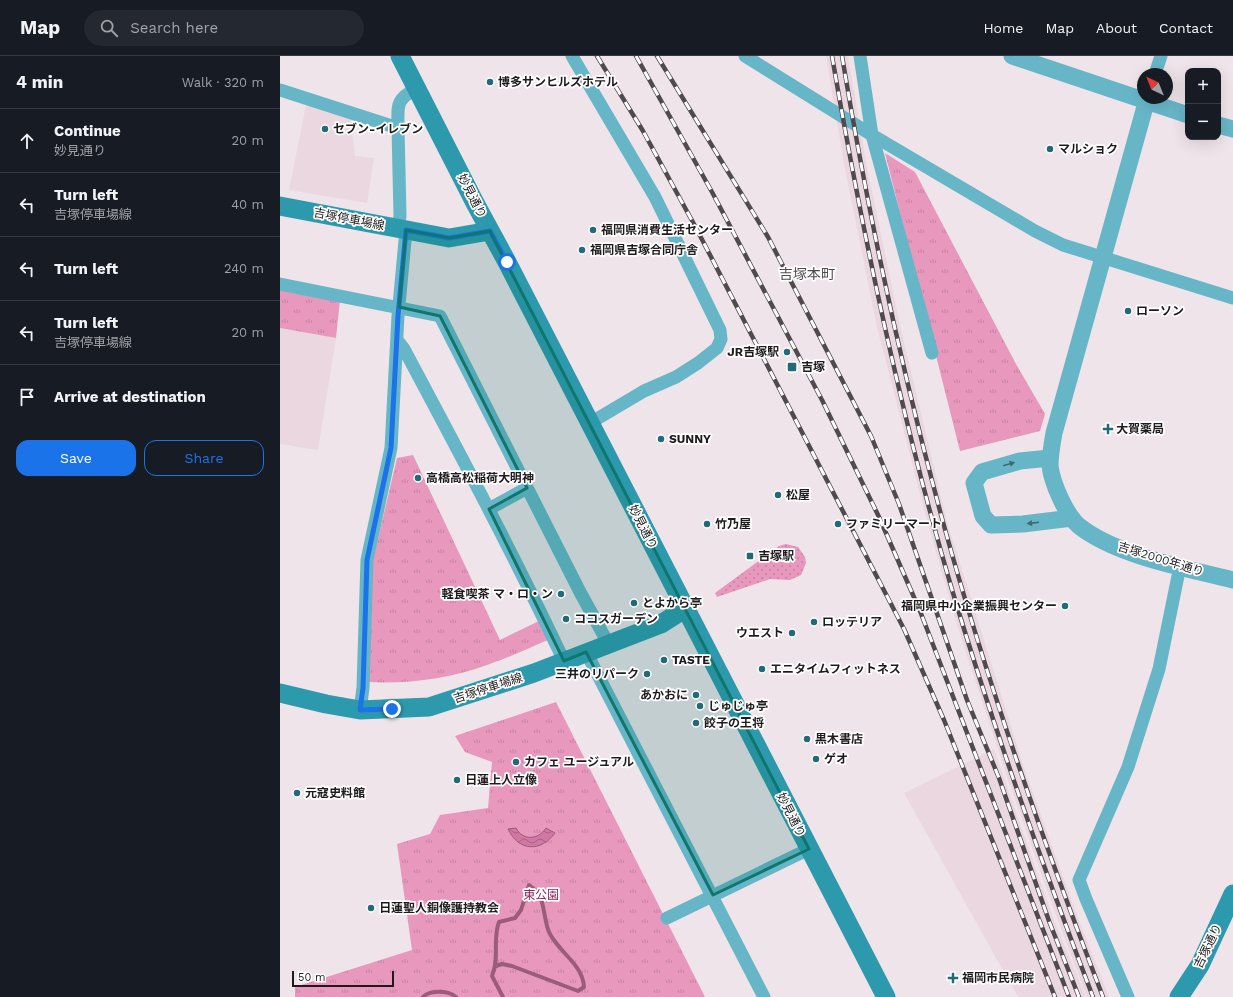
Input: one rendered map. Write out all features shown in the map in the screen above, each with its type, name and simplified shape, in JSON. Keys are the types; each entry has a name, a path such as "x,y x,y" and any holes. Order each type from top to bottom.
{"main road":[{"name":"妙見通り","path":"400,56 886,997"},
{"name":"吉塚停車場線","path":"280,206 449,238 490,231"},
{"name":"吉塚停車場線","path":"280,693 360,710 429,707 534,673 608,643 661,624 686,608"},
{"name":"吉塚通り","path":"1179,997 1200,965 1233,894"}],"street":[{"path":"572,56 655,198 720,330 721,339 717,348 698,363 676,377 644,391 590,422"},
{"path":"745,56 872,135 1035,231 1063,245 1233,298"},
{"path":"860,56 872,135 932,353"},
{"path":"1012,56 1137,97"},
{"path":"1157,68 1161,56"},
{"path":"360,710 363,688 367,560 391,448 402,230 400,216 398,106 403,96 417,88"},
{"path":"280,90 398,128"},
{"path":"1072,518 1023,524 991,525 983,516 974,483 982,472 1020,461 1050,458 1054,433 1102,256 1146,104"},
{"path":"1158,104 1185,114"},
{"path":"1221,126 1233,129"},
{"path":"280,284 440,316 580,592 608,643"},
{"path":"397,340 404,349 489,509 564,661"},
{"name":"吉塚2000年通り","path":"1050,458 1051,469 1062,502 1079,526 1100,539 1124,550 1233,580"},
{"path":"489,509 527,488"},
{"path":"1128,997 1079,880 1128,767 1159,669 1180,566"},
{"path":"586,652 713,895 764,997"},
{"path":"667,918 809,849"}],"highlighted area":[{"path":"406,230 449,238 490,231 809,849 713,895 586,652 564,661 489,509 527,488 440,316 399,307"}],"shaded area":[{"path":"826,56 848,56 866,162 899,321 947,522 1024,768 1075,910 1109,997 1087,997 1057,918 1006,774 959,631 929,528 877,327 844,164"},
{"path":"307,100 350,115 355,156 374,158 367,203 289,190"},
{"path":"280,328 336,338 318,450 280,444"},
{"path":"994,749 1054,920 1086,997 1018,997 904,793"}],"green space":[{"path":"885,153 915,172 1016,364 1045,414 1040,431 960,451"},
{"path":"280,289 340,300 336,338 280,328"},
{"path":"413,455 500,640 541,620 550,639 511,656 458,674 428,680 368,682 373,560 397,458"},
{"path":"786,544 798,547 805,557 806,563 801,575 790,580 770,579 717,597 715,593 779,546"},
{"name":"東公園","path":"556,702 705,997 295,997 295,987 412,950 397,844 430,834 440,815 488,808 492,762 465,752 455,736"}],"water":[{"path":"516,828 526,837 535,837 546,828 555,833 543,844 530,847 518,842 508,829"}],"waterway":[{"path":"496,966 502,964 512,966 578,991 584,987 580,972 550,934 540,897 529,885 521,910 515,918 499,922 497,929 495,962 492,976 503,997"},
{"path":"423,997 434,992 444,992 456,997"}],"railway":[{"path":"597,56 643,131 695,226 904,629 944,720 1055,997"},
{"path":"636,56 712,192 822,400 879,517 920,611 1069,997"},
{"path":"657,56 768,237 871,436 899,504 967,700 999,778 1049,921 1079,997"},
{"path":"832,56 870,259 900,393 934,527 953,593 1002,746 1055,897 1093,997"},
{"path":"842,56 886,290 913,406 943,522 997,702 1059,880 1103,997"}],"place":[{"name":"博多サンヒルズホテル","path":"490,82"},
{"name":"セブン-イレブン","path":"325,129"},
{"name":"マルショク","path":"1050,149"},
{"name":"福岡県消費生活センター","path":"593,230"},
{"name":"福岡県吉塚合同庁舎","path":"582,250"},
{"name":"ローソン","path":"1128,311"},
{"name":"JR吉塚駅","path":"787,352"},
{"name":"吉塚","path":"792,367"},
{"name":"大賀薬局","path":"1108,429"},
{"name":"SUNNY","path":"661,439"},
{"name":"高橋高松稲荷大明神","path":"418,478"},
{"name":"松屋","path":"778,495"},
{"name":"竹乃屋","path":"707,524"},
{"name":"ファミリーマート","path":"838,524"},
{"name":"吉塚駅","path":"750,556"},
{"name":"軽食喫茶 マ・ロ・ン","path":"561,594"},
{"name":"とよから亭","path":"634,603"},
{"name":"福岡県中小企業振興センター","path":"1065,606"},
{"name":"ココスガーデン","path":"566,619"},
{"name":"ロッテリア","path":"814,622"},
{"name":"ウエスト","path":"792,633"},
{"name":"TASTE","path":"664,660"},
{"name":"エニタイムフィットネス","path":"762,669"},
{"name":"三井のリパーク","path":"647,674"},
{"name":"あかおに","path":"696,695"},
{"name":"じゅじゅ亭","path":"700,706"},
{"name":"餃子の王将","path":"696,723"},
{"name":"黒木書店","path":"807,739"},
{"name":"ゲオ","path":"816,759"},
{"name":"カフェ ユージュアル","path":"516,762"},
{"name":"日蓮上人立像","path":"457,780"},
{"name":"元寇史料館","path":"297,793"},
{"name":"日蓮聖人銅像護持教会","path":"371,908"},
{"name":"福岡市民病院","path":"953,978"}],"district":[{"name":"吉塚本町","path":"807,274"}],"route":[{"path":"392,709 360,710 363,688 367,560 385,482 391,448 398,316 406,230 449,238 474,235 490,231 507,262"}]}
